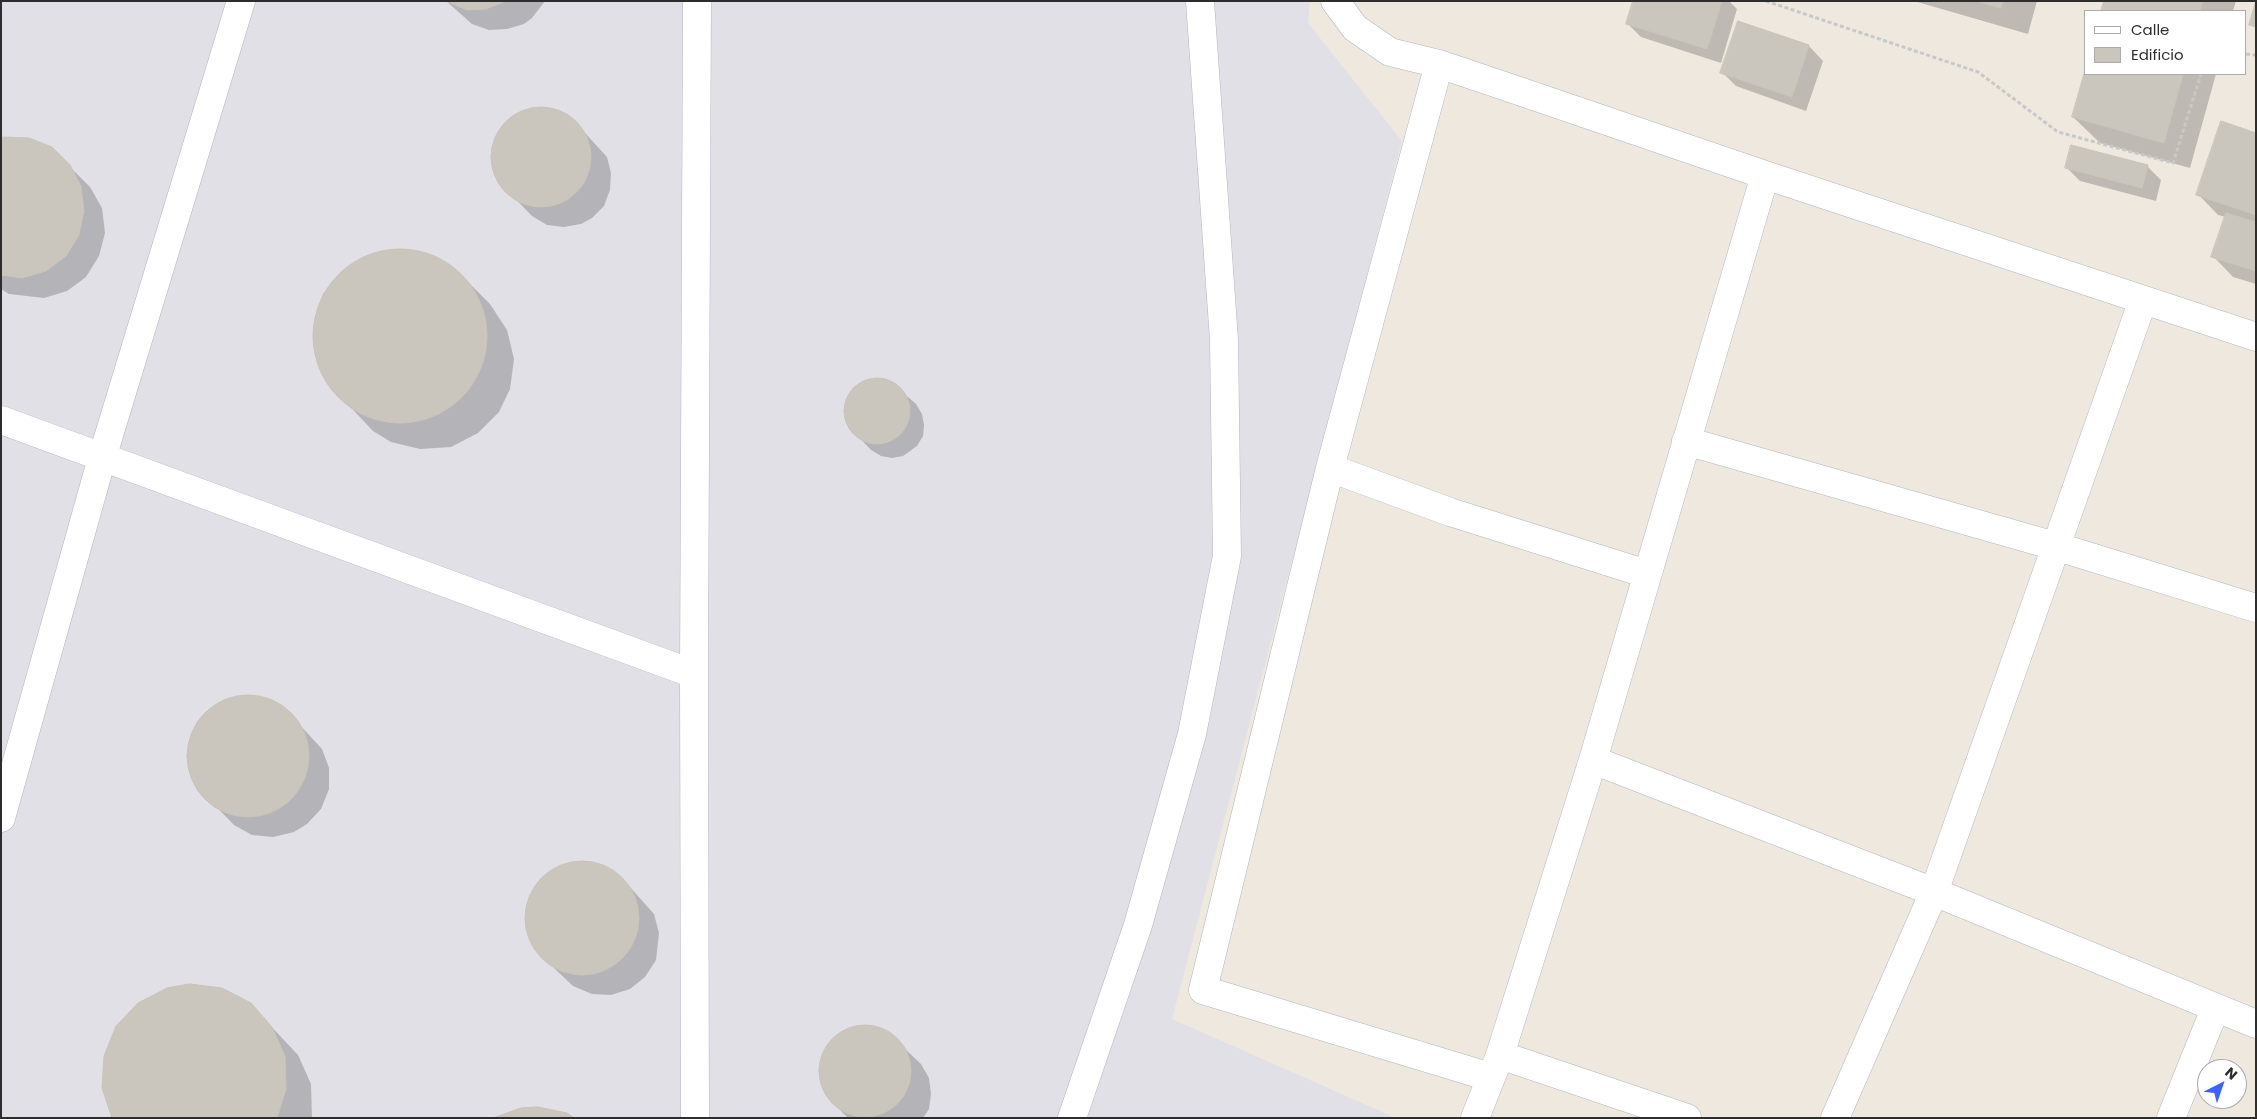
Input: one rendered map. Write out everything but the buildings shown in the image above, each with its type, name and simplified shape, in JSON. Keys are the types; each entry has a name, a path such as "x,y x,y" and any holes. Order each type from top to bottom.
{"street":[{"path":"1,818 102,458 241,1"},
{"path":"695,1118 694,674 697,1"},
{"path":"1072,1118 1138,925 1192,734 1227,556 1224,340 1200,1"},
{"path":"1336,1 1355,28 1390,52 1439,64 1765,175 2256,337"},
{"path":"1439,64 1330,468 1203,990 1687,1118"},
{"path":"1475,1118 1495,1066 1594,760 1765,175"},
{"path":"1835,1118 1934,892 2143,300"},
{"path":"1,420 694,674"},
{"path":"1686,441 2055,546 2256,608"},
{"path":"1330,468 1450,512 1647,574"},
{"path":"1594,760 1934,892 2215,1009 2256,1024"},
{"path":"2172,1118 2215,1009"}],"path":[{"path":"1766,1 1978,72 2058,132 2173,163 2201,75"}],"shaded area":[{"path":"1,1 1310,1 1308,23 1402,141 1172,1019 1396,1118 1,1118"}]}
